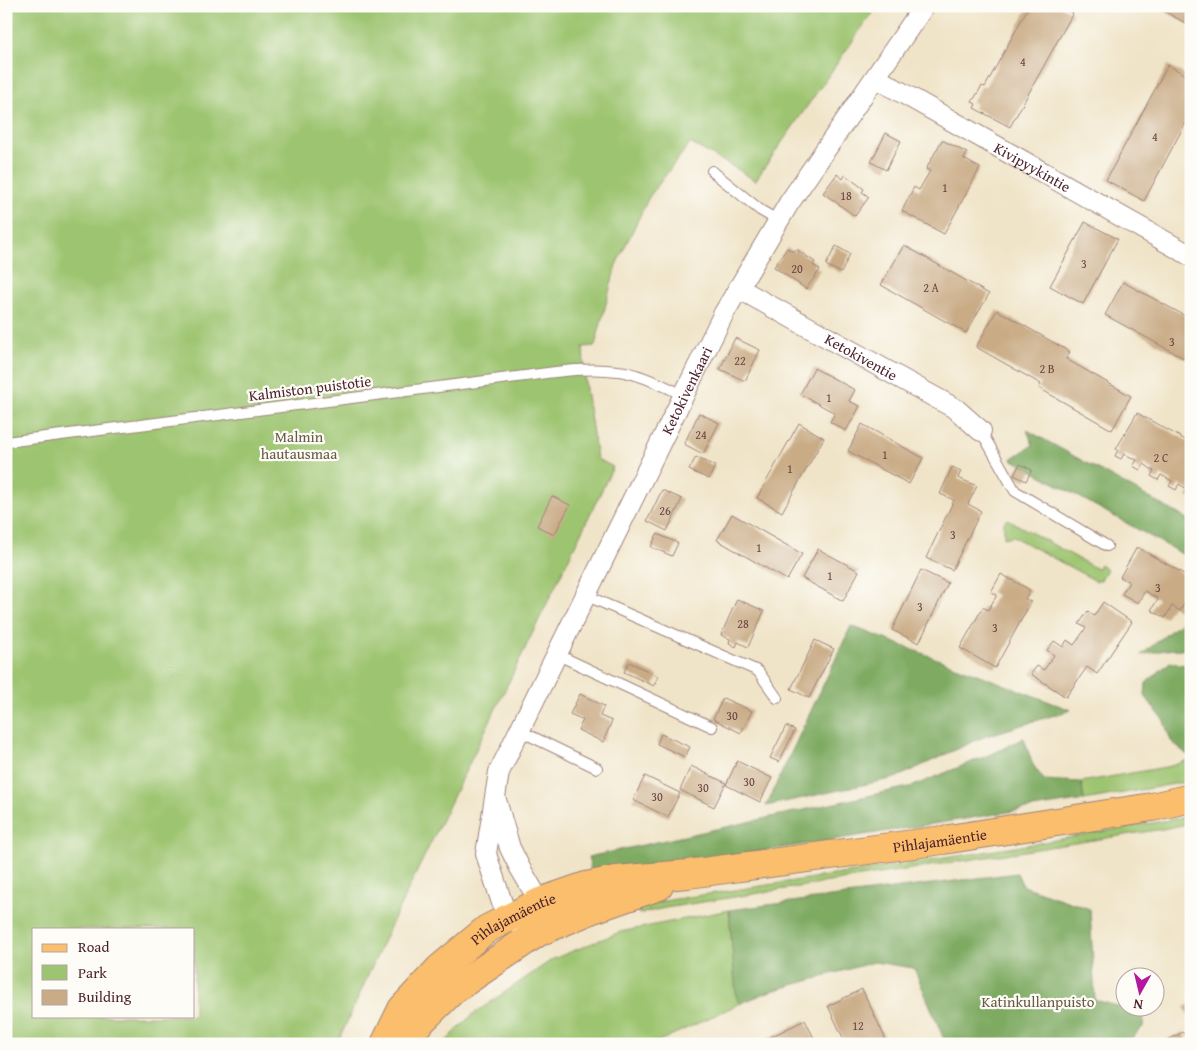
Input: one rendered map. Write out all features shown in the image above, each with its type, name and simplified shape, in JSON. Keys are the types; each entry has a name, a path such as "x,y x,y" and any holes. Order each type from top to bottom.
{"main road":[{"name":"Pihlajamäentie","path":"385,1044 402,1009 440,968 487,929 540,902 586,886 616,880 688,874 943,840 1152,807 1191,798"},
{"name":"Pihlajamäentie","path":"398,1044 453,990 537,933 594,909 688,874"}],"street":[{"name":"Ketokivenkaari","path":"507,918 486,854 499,772 518,730 683,395 738,288 778,220 924,6"},
{"name":"Kivipyykintie","path":"876,78 1191,256"},
{"name":"Ketokiventie","path":"738,288 956,409 981,431"},
{"name":"Ketokivenkaari","path":"496,800 510,848 540,902"},
{"path":"507,918 537,933 540,902"}],"lane":[{"path":"712,171 760,210 778,220"},
{"name":"Kalmiston puistotie","path":"6,442 584,370 619,371 662,384 683,395"},
{"path":"981,431 1015,492 1107,546"},
{"path":"585,595 758,671 777,698"},
{"path":"556,654 712,727"},
{"path":"518,730 597,768"}],"green space":[{"name":"Malmin hautausmaa","path":"6,6 877,6 755,181 690,143 649,197 616,265 595,346 583,347 585,383 597,459 613,467 390,927 337,1044 6,1044"},
{"path":"1027,430 1191,521 1191,559 1011,459 1033,445"},
{"path":"1007,519 1097,569 1100,564 1107,569 1101,580 1096,581 1012,536 1004,538 1004,522"},
{"path":"1191,614 1191,651 1173,649 1141,655"},
{"path":"851,626 1071,710 983,737 895,778 766,806"},
{"path":"1170,662 1191,666 1191,758 1171,741 1164,721 1145,696 1146,683"},
{"path":"1024,738 1033,765 1044,780 1081,782 1084,800 593,878 588,857 913,786 996,752"},
{"path":"1191,759 1191,781 1084,800 1081,782 1171,766"},
{"path":"1191,816 1191,823 1163,829 665,908 639,914 637,905 1010,848"},
{"name":"Katinkullanpuisto","path":"1017,873 1023,886 1090,909 1095,1000 1114,1005 1114,1018 1144,1018 1143,1027 1126,1044 946,1044 914,968 874,962 768,992 739,1004 736,995 729,910"},
{"path":"729,910 736,995 739,1004 653,1044 525,1044 493,1038 483,1044 443,1044 472,1015 553,959 620,932"}],"building":[{"path":"1029,6 1060,6 1073,13 1010,127 974,108 976,104 972,102 982,86 985,87"},
{"path":"1155,6 1191,6 1191,26"},
{"path":"1168,65 1191,78 1191,125 1185,124 1144,201 1106,180"},
{"path":"886,133 901,141 886,170 871,162"},
{"path":"942,140 967,153 964,159 980,168 944,234 902,211 914,187 919,190 930,171 926,169"},
{"path":"837,174 843,179 845,175 864,189 862,192 869,197 855,216 823,193"},
{"path":"1085,222 1118,239 1083,304 1050,286"},
{"path":"904,245 989,294 966,333 881,285"},
{"path":"836,246 850,254 841,273 826,265"},
{"path":"787,248 794,252 796,249 815,262 813,265 820,270 806,289 774,267"},
{"path":"1123,282 1191,319 1191,362 1105,315"},
{"path":"997,310 1070,352 1066,359 1131,396 1112,430 1039,388 1041,384 976,347"},
{"path":"735,338 760,350 745,381 720,369"},
{"path":"814,368 855,390 849,401 860,406 846,431 830,422 835,413 800,394"},
{"path":"699,413 719,423 703,454 684,444"},
{"path":"1137,413 1191,443 1191,499 1187,497 1190,491 1179,484 1176,490 1169,486 1172,481 1161,475 1158,480 1151,476 1154,471 1144,464 1140,470 1133,466 1137,460 1124,454 1121,459 1115,456 1118,450 1116,449"},
{"path":"799,423 824,438 782,512 757,498"},
{"path":"862,424 923,458 909,484 848,451"},
{"path":"696,457 715,466 709,479 689,470"},
{"path":"1020,464 1032,470 1026,481 1014,475"},
{"path":"952,467 961,471 958,478 977,486 968,504 981,511 952,570 926,558 954,500 940,494"},
{"path":"662,490 682,499 667,531 647,521"},
{"path":"552,496 570,505 554,535 537,526"},
{"path":"732,514 802,554 787,580 717,540"},
{"path":"657,534 678,543 672,556 651,547"},
{"path":"1137,547 1191,578 1191,592 1180,611 1172,606 1165,618 1151,610 1158,599 1145,591 1138,603 1122,594 1129,582 1120,577"},
{"path":"818,549 859,571 843,601 802,578"},
{"path":"921,570 948,583 919,643 892,630"},
{"path":"1001,574 1030,590 1025,599 1031,602 995,668 960,648 983,607 988,610 997,595 991,592"},
{"path":"737,599 764,611 748,647 738,642 736,647 729,643 730,639 721,635"},
{"path":"1103,602 1132,622 1097,674 1087,667 1066,697 1031,674 1037,666 1044,670 1054,655 1047,650 1054,641 1063,647 1067,640 1074,645 1086,628 1079,624 1088,611 1094,616"},
{"path":"815,640 834,649 809,698 791,689"},
{"path":"629,662 658,676 654,686 624,672"},
{"path":"580,694 604,706 600,716 612,721 603,742 578,730 583,720 570,714"},
{"path":"723,698 752,711 741,733 713,719"},
{"path":"786,726 795,730 779,762 770,758"},
{"path":"661,734 690,747 685,757 657,744"},
{"path":"737,761 772,778 760,802 726,785"},
{"path":"691,766 726,783 714,807 680,790"},
{"path":"645,776 680,793 668,817 633,800"},
{"path":"862,989 888,1044 846,1044 828,1006"},
{"path":"1191,1004 1191,1020 1184,1007"},
{"path":"805,1020 817,1044 756,1044"},
{"path":"1183,1032 1189,1044 1160,1044"}]}
